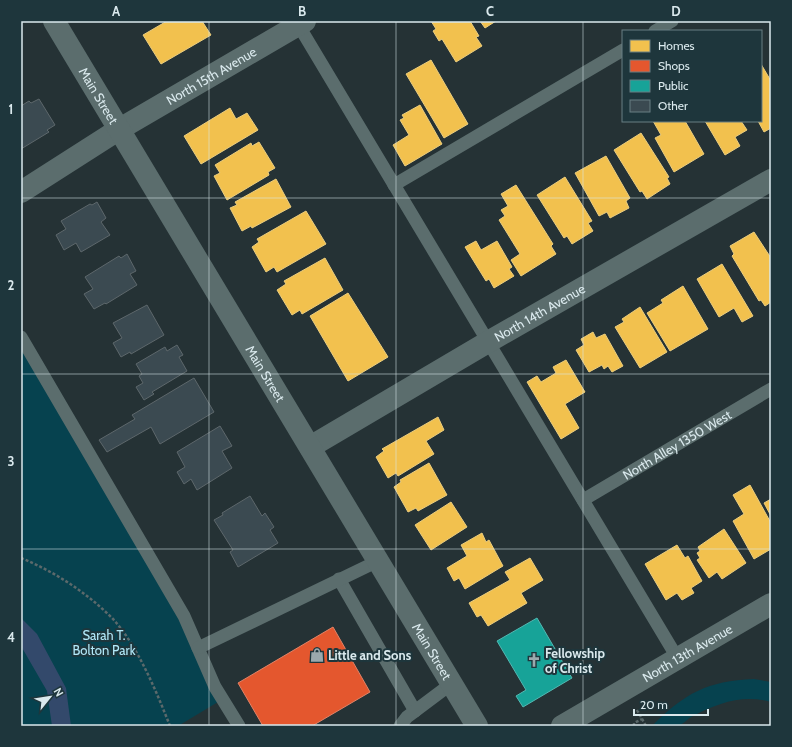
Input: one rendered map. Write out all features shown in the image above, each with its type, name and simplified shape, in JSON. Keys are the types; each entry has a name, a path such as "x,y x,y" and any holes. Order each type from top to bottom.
{"street":[{"name":"Main Street","path":"54,21 118,130 477,726"},
{"name":"North 15th Avenue","path":"21,192 118,130 300,22"},
{"name":"North 14th Avenue","path":"310,447 488,342 771,180"},
{"name":"North 13th Avenue","path":"562,726 771,604"}],"lane":[{"path":"657,30 672,21"},
{"path":"300,22 394,185 678,658"},
{"path":"394,185 622,51"},
{"path":"21,337 184,616 216,688 239,726"},
{"name":"North Alley 1350 West","path":"583,500 771,389"},
{"path":"198,648 378,560"},
{"path":"339,579 415,711"},
{"path":"400,726 407,717 451,684"}],"path":[{"path":"21,558 46,568 80,590 113,619 132,646 170,726"},
{"path":"637,709 646,726"},
{"path":"634,726 634,723 642,719"}],"green space":[{"name":"Sarah T. Bolton Park","path":"21,333 223,699 178,726 21,726"},
{"path":"754,679 771,682 771,702 751,699 731,701 702,711 679,725 671,727 652,726 675,705 698,691 710,686 737,680"}],"shaded area":[{"path":"21,618 37,634 66,688 71,726 52,726 47,691 21,646"}],"building: Homes":[{"path":"167,21 202,21 211,35 161,64 143,35"},
{"path":"431,21 470,21 479,36 476,37 482,46 456,62 442,39 439,41 433,31 436,29"},
{"path":"480,21 496,21 485,28"},
{"path":"431,60 468,124 444,138 406,74"},
{"path":"762,66 771,81 771,128 764,132 759,122 762,122"},
{"path":"420,105 442,144 405,166 393,145 409,135 400,120 404,118 402,115"},
{"path":"230,108 236,119 247,113 258,130 201,164 184,136"},
{"path":"654,122 686,122 704,154 674,172 655,138 661,135"},
{"path":"706,122 742,122 747,130 735,137 740,146 725,155"},
{"path":"641,133 669,177 667,178 670,184 647,199 642,191 640,192 614,150"},
{"path":"259,142 275,168 268,172 269,175 227,200 214,176 220,173 215,165 251,143 252,146"},
{"path":"606,156 630,198 626,201 629,208 610,218 607,212 599,216 575,173"},
{"path":"565,177 592,221 588,223 593,231 572,244 567,236 564,238 537,195"},
{"path":"276,179 291,207 252,228 251,226 242,231 230,208 237,205 235,202"},
{"path":"516,185 553,244 551,246 556,254 521,276 511,260 520,254 499,220 505,216 501,210 508,206 501,194"},
{"path":"306,211 326,244 277,272 274,267 266,272 252,247 259,242 257,239"},
{"path":"754,232 771,258 771,302 765,306 761,300 759,301 732,256 734,254 730,246"},
{"path":"476,241 481,250 497,241 512,267 509,269 514,276 494,288 489,279 486,281 465,247"},
{"path":"325,258 343,290 302,314 300,310 292,315 277,290 286,284 284,281"},
{"path":"722,264 753,316 742,322 734,308 719,317 697,279"},
{"path":"683,286 708,329 670,351 647,313 663,303 661,300"},
{"path":"348,293 388,357 348,381 310,316"},
{"path":"640,307 667,352 640,368 615,327 624,322 622,319"},
{"path":"593,332 596,338 605,334 623,366 612,372 608,366 604,369 602,365 589,372 576,350 584,345 581,339"},
{"path":"566,360 585,392 565,404 579,428 561,439 527,382 537,376 541,382 556,373 553,367"},
{"path":"438,417 444,430 426,441 434,454 398,476 396,473 388,478 376,457 384,451 382,449"},
{"path":"429,463 447,495 418,511 416,508 408,512 394,487 401,482 400,480"},
{"path":"750,485 771,523 771,549 754,559 733,521 744,514 733,495"},
{"path":"771,499 771,516 764,503"},
{"path":"451,502 467,527 431,550 415,525"},
{"path":"724,529 746,563 722,579 717,572 709,578 697,560 700,558 697,553 700,551 698,547"},
{"path":"482,533 486,542 489,540 503,566 465,589 459,578 454,581 447,568 467,556 461,545"},
{"path":"677,545 685,558 688,556 702,581 691,588 694,593 682,600 677,593 666,600 645,564"},
{"path":"530,558 543,580 521,593 527,603 488,626 481,615 477,617 469,603 510,580 505,572"}],"building: Shops":[{"name":"Little and Sons","path":"333,627 370,692 312,726 263,726 238,683"}],"building: Public":[{"name":"Fellowship of Christ","path":"537,618 572,678 523,707 516,696 526,690 497,641"}],"building: Other":[{"path":"39,99 55,125 47,130 49,132 21,149 21,106 29,101 31,103"},
{"path":"97,202 106,218 101,222 110,235 81,252 76,243 64,250 56,235 66,229 61,221 90,204 92,205"},
{"path":"127,254 136,271 130,274 137,285 106,304 105,303 94,309 84,294 93,289 85,277 119,256 121,258"},
{"path":"147,305 164,335 131,354 130,352 121,357 113,343 122,338 113,323"},
{"path":"177,345 183,355 179,357 187,371 152,392 154,394 144,400 136,387 143,383 139,376 142,374 136,364 165,347 167,351"},
{"path":"194,378 214,412 160,444 151,427 107,452 99,440 135,419 132,415"},
{"path":"220,426 232,446 222,451 232,468 197,490 191,479 184,484 177,472 185,467 177,452"},
{"path":"250,496 262,516 265,513 274,527 270,530 278,543 238,567 230,552 233,550 214,520 223,515 222,513"}],"place":[{"name":"Little and Sons","path":"317,655"},
{"name":"Fellowship of Christ","path":"534,660"}]}
